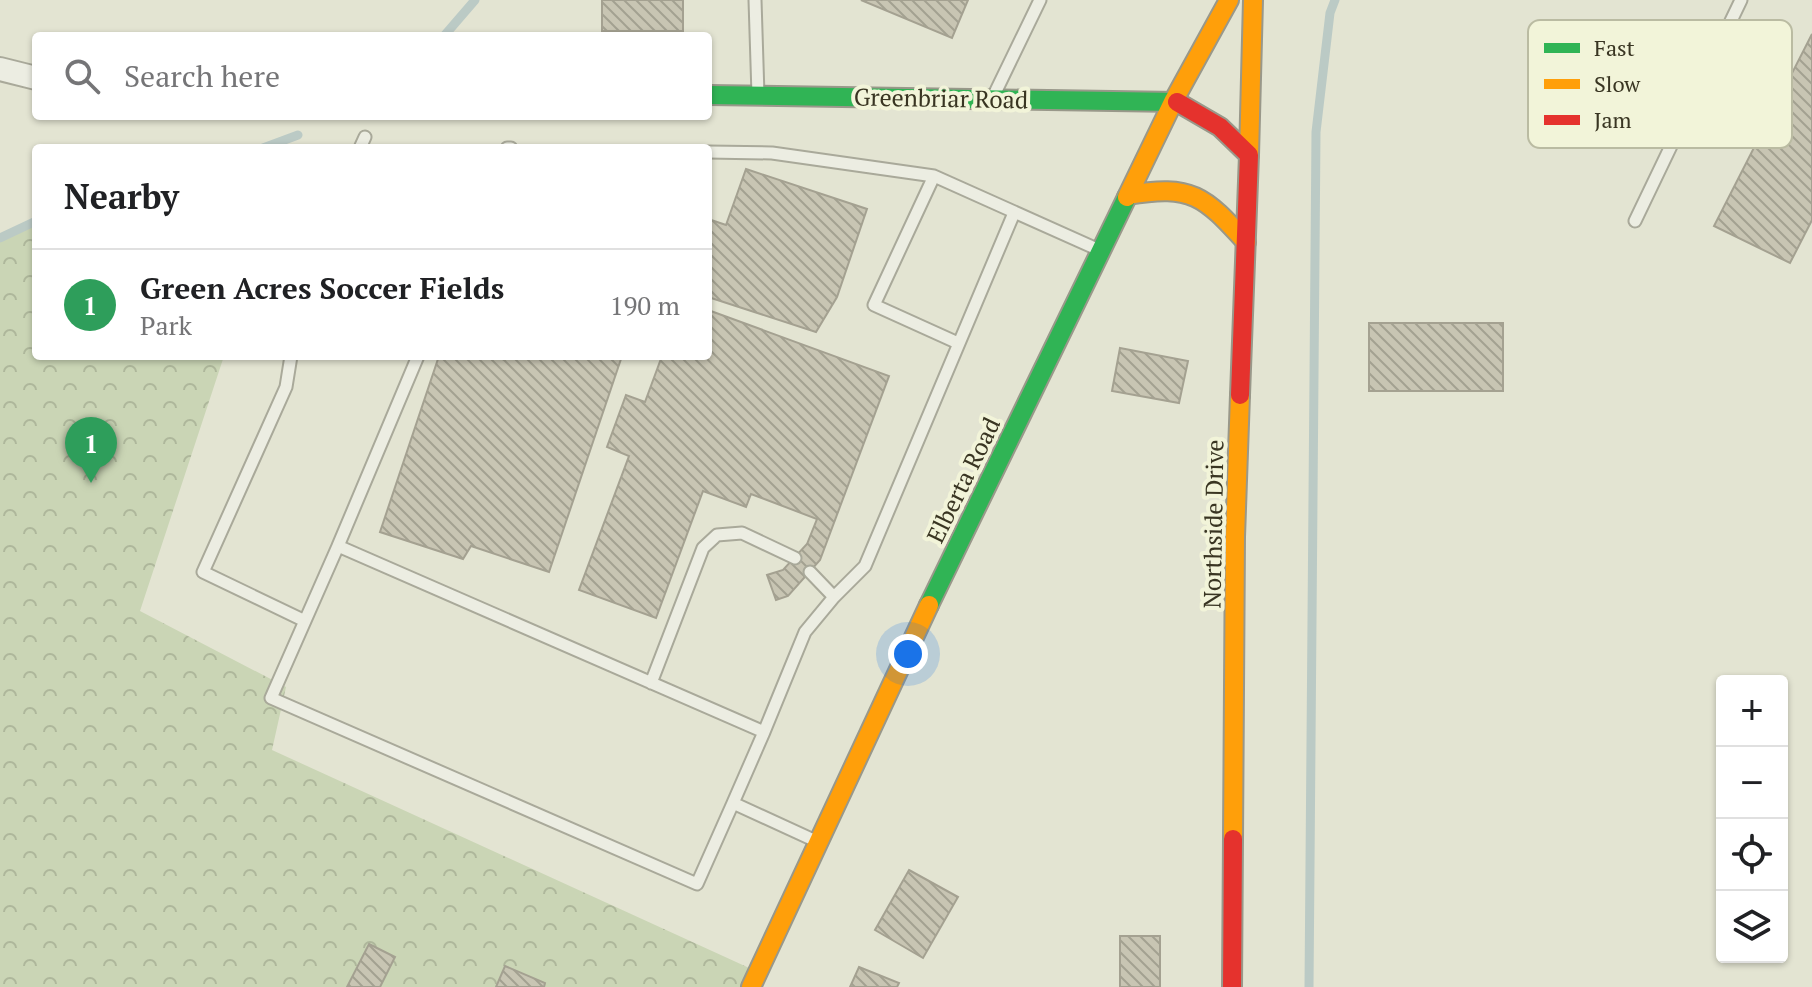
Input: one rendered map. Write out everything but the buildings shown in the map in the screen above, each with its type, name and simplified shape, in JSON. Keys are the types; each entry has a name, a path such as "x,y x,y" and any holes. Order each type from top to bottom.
{"street":[{"name":"Elberta Road","path":"751,987 913,638 1174,100 1229,0"},
{"name":"Northside Drive","path":"1232,987 1235,537 1253,0"},
{"path":"0,69 32,77"},
{"name":"Greenbriar Road","path":"712,95 1174,100"},
{"path":"1174,100 1220,127 1249,155"},
{"path":"1128,195 1162,188 1190,192 1212,205 1246,242"}],"lane":[{"path":"755,0 758,95"},
{"path":"992,98 1040,0"},
{"path":"1731,20 1741,0"},
{"path":"1635,221 1670,148"},
{"path":"712,152 772,153 934,176 1101,251"},
{"path":"934,176 874,305 958,343"},
{"path":"416,360 271,698 697,884 805,632 865,566 1014,213"},
{"path":"290,360 286,387 203,572 305,621"},
{"path":"651,683 703,548 717,535 742,533 795,558"},
{"path":"338,546 764,732"},
{"path":"810,572 834,597"},
{"path":"733,803 818,842"}],"green space":[{"path":"32,223 32,360 223,360 140,611 286,687 272,750 758,972 751,987 0,987 0,236"}],"waterway":[{"path":"447,32 475,0"},
{"path":"1309,987 1316,132 1330,13 1335,0"},
{"path":"274,144 298,135"},
{"path":"0,238 32,223"}],"traffic: fast":[{"path":"712,95 1177,102"},
{"path":"929,605 1127,197"}],"traffic: slow":[{"path":"1127,197 1174,100 1229,0"},
{"path":"1249,155 1253,0"},
{"path":"1128,195 1168,191 1195,197 1219,214 1246,242"},
{"path":"1233,839 1235,537 1240,395"},
{"path":"751,987 929,605"}],"traffic: jam":[{"path":"1177,102 1220,127 1249,155 1240,395"},
{"path":"1232,987 1233,839"}],"place":[{"name":"Green Acres Soccer Fields","path":"91,483"}]}
